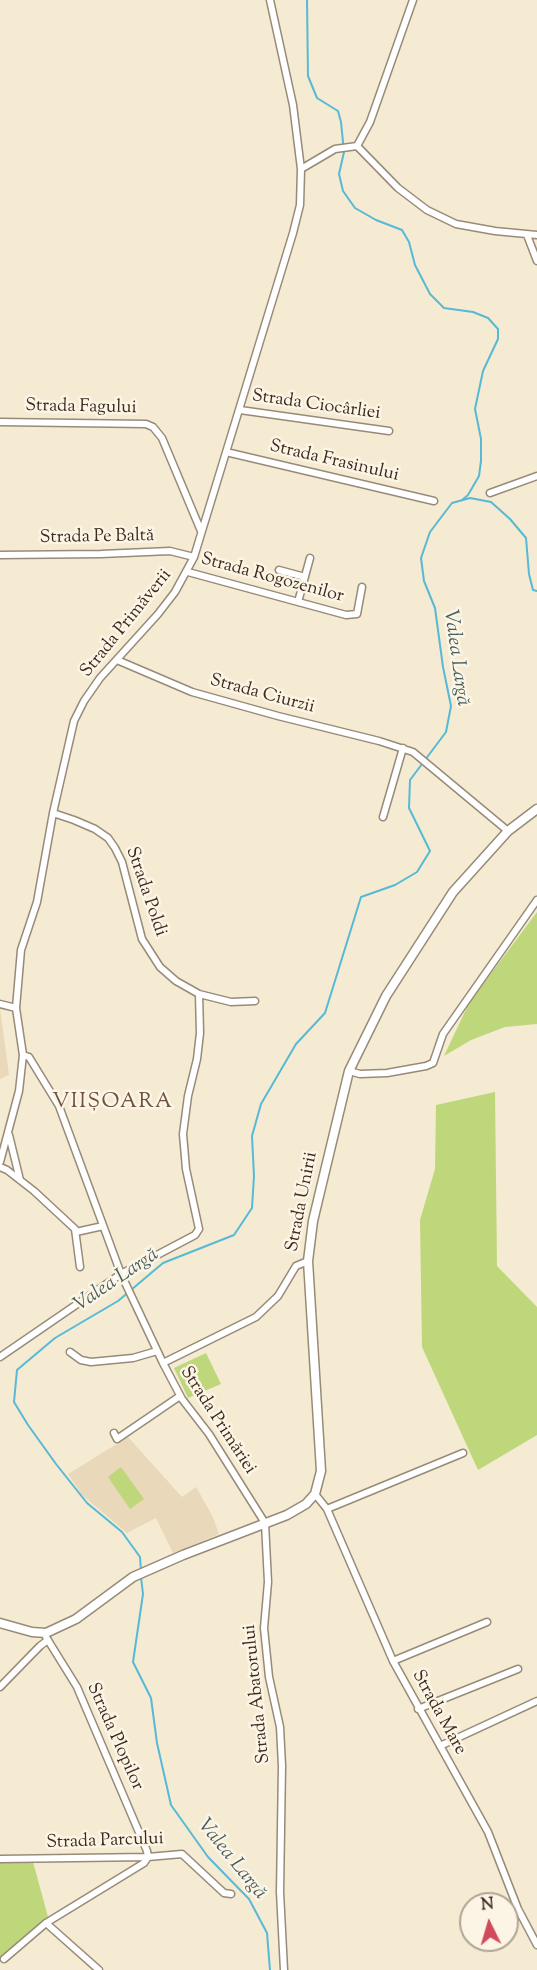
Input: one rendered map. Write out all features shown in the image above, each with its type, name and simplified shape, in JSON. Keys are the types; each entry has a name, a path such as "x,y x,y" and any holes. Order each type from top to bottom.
{"main road":[{"name":"Strada Unirii","path":"315,1494 321,1471 308,1261 313,1221 349,1071 386,996 453,892 508,831 537,809"},
{"path":"0,1623 47,1637 76,1619 133,1577 287,1515 306,1504 315,1494"}],"street":[{"name":"Strada Primăverii","path":"0,1162 19,1091 23,1055 16,1008 21,950 37,902 53,813 74,722 84,701 100,678 158,615 188,572 209,512 300,205 301,169 293,105 270,0"},
{"path":"357,146 370,122 413,0"},
{"path":"301,169 338,149 357,146"},
{"path":"357,146 399,188 427,210 456,224 537,235"},
{"path":"527,235 537,261"},
{"name":"Strada Ciocârliei","path":"240,410 389,431"},
{"name":"Strada Fagului","path":"0,422 146,424 153,427 162,438 201,531"},
{"name":"Strada Frasinului","path":"226,452 434,501"},
{"path":"490,494 537,476"},
{"name":"Strada Pe Baltă","path":"0,555 170,551 194,557"},
{"path":"298,602 310,558"},
{"path":"279,570 305,577"},
{"name":"Strada Rogozenilor","path":"188,572 355,615 362,587"},
{"name":"Strada Ciurzii","path":"117,660 192,692 278,717 379,741 417,754 508,831"},
{"path":"383,817 403,748"},
{"name":"Strada Poldi","path":"53,813 74,820 108,838 122,862 142,939 160,967 176,981 199,994 231,1002 255,1001"},
{"path":"349,1071 360,1074 387,1073 433,1063 442,1034 537,900"},
{"path":"0,1357 121,1274 195,1235 199,1229 186,1169 183,1134 200,1033 199,994"},
{"path":"0,1004 16,1008"},
{"name":"Strada Primăriei","path":"23,1055 29,1057 59,1106 121,1274 180,1396 209,1434 265,1523"},
{"path":"8,1131 21,1181"},
{"path":"0,1167 53,1208 76,1232 80,1267"},
{"path":"76,1232 102,1226"},
{"path":"163,1363 256,1317 278,1296 297,1266 308,1261"},
{"path":"70,1352 81,1360 91,1362 142,1357 157,1351"},
{"path":"114,1433 117,1439 180,1396"},
{"path":"327,1509 463,1453"},
{"name":"Strada Mare","path":"315,1494 327,1509 393,1661 417,1709 488,1832 518,1909 537,1945"},
{"name":"Strada Abatorului","path":"265,1523 268,1582 264,1628 269,1677 280,1727 280,1892 284,1970"},
{"path":"393,1661 487,1622"},
{"path":"0,1687 47,1637"},
{"name":"Strada Plopilor","path":"47,1637 77,1688 148,1857"},
{"path":"417,1709 518,1669"},
{"path":"440,1746 537,1701"},
{"name":"Strada Parcului","path":"0,1859 148,1857 182,1854 224,1893 231,1894"},
{"path":"4,1959 46,1923 144,1863 148,1857"},
{"path":"46,1923 99,1970"}],"shaded area":[{"path":"0,1008 9,1075 0,1079"},
{"path":"128,1437 182,1497 196,1487 213,1517 219,1534 173,1553 156,1518 127,1533 82,1495 68,1474"}],"green space":[{"path":"537,912 537,1024 505,1027 471,1040 444,1056 469,1003"},
{"path":"495,1092 497,1266 537,1307 537,1435 478,1470 422,1347 420,1220 435,1169 436,1105"},
{"path":"206,1353 221,1384 188,1398 174,1368"},
{"path":"121,1467 144,1499 130,1509 108,1477"},
{"path":"0,1858 32,1858 48,1917 0,1961"}],"waterway":[{"path":"307,0 308,76 317,98 338,111 344,152 339,174 343,191 355,208 376,220 402,230 409,242 415,265 430,294 444,308 473,312 488,318 498,329 498,339 483,371 475,409 481,439 479,476 468,495 462,500"},
{"name":"Valea Largă","path":"141,1571 140,1557 122,1532 87,1503 28,1425 14,1402 17,1370 55,1338 118,1301 163,1263 234,1235 252,1208 254,1176 252,1136 261,1104 296,1044 325,1013 361,897 395,885 417,872 430,851 409,808 410,780 446,732 451,706 435,608 424,581 421,558 430,532 452,503 470,498 491,502 510,519 526,538 529,574 533,590 537,591"},
{"name":"Valea Largă","path":"141,1577 143,1594 133,1662 151,1698 157,1743 171,1805 208,1857 249,1899 267,1933 270,1970"}],"district":[{"name":"VIIȘOARA","path":"113,1103"}]}
